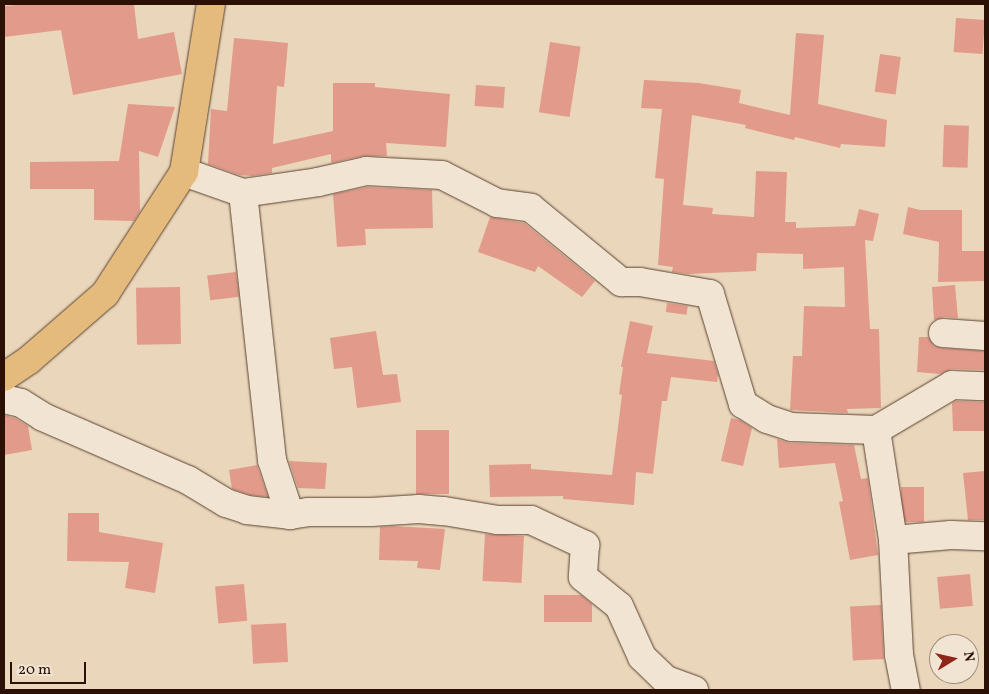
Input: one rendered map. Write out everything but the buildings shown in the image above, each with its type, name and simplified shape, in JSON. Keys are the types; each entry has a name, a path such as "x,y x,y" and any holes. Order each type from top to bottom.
{"main road":[{"path":"4,377 29,360 105,294 184,172 211,4"}],"street":[{"path":"184,172 243,193 318,182 366,171 442,175 497,203 531,208 621,282 640,282 710,294 743,404 767,418 791,427 876,430 952,385 985,386"},
{"path":"243,193 272,460 290,515"},
{"path":"943,333 985,336"},
{"path":"4,399 21,403 42,417 188,480 226,503 247,510 290,515 308,512 371,512 419,509 444,511 497,520 531,520 585,545 583,578 618,606 642,657 666,680 694,690"},
{"path":"876,430 892,540 899,655 906,690"},
{"path":"892,540 950,535 985,536"}]}
